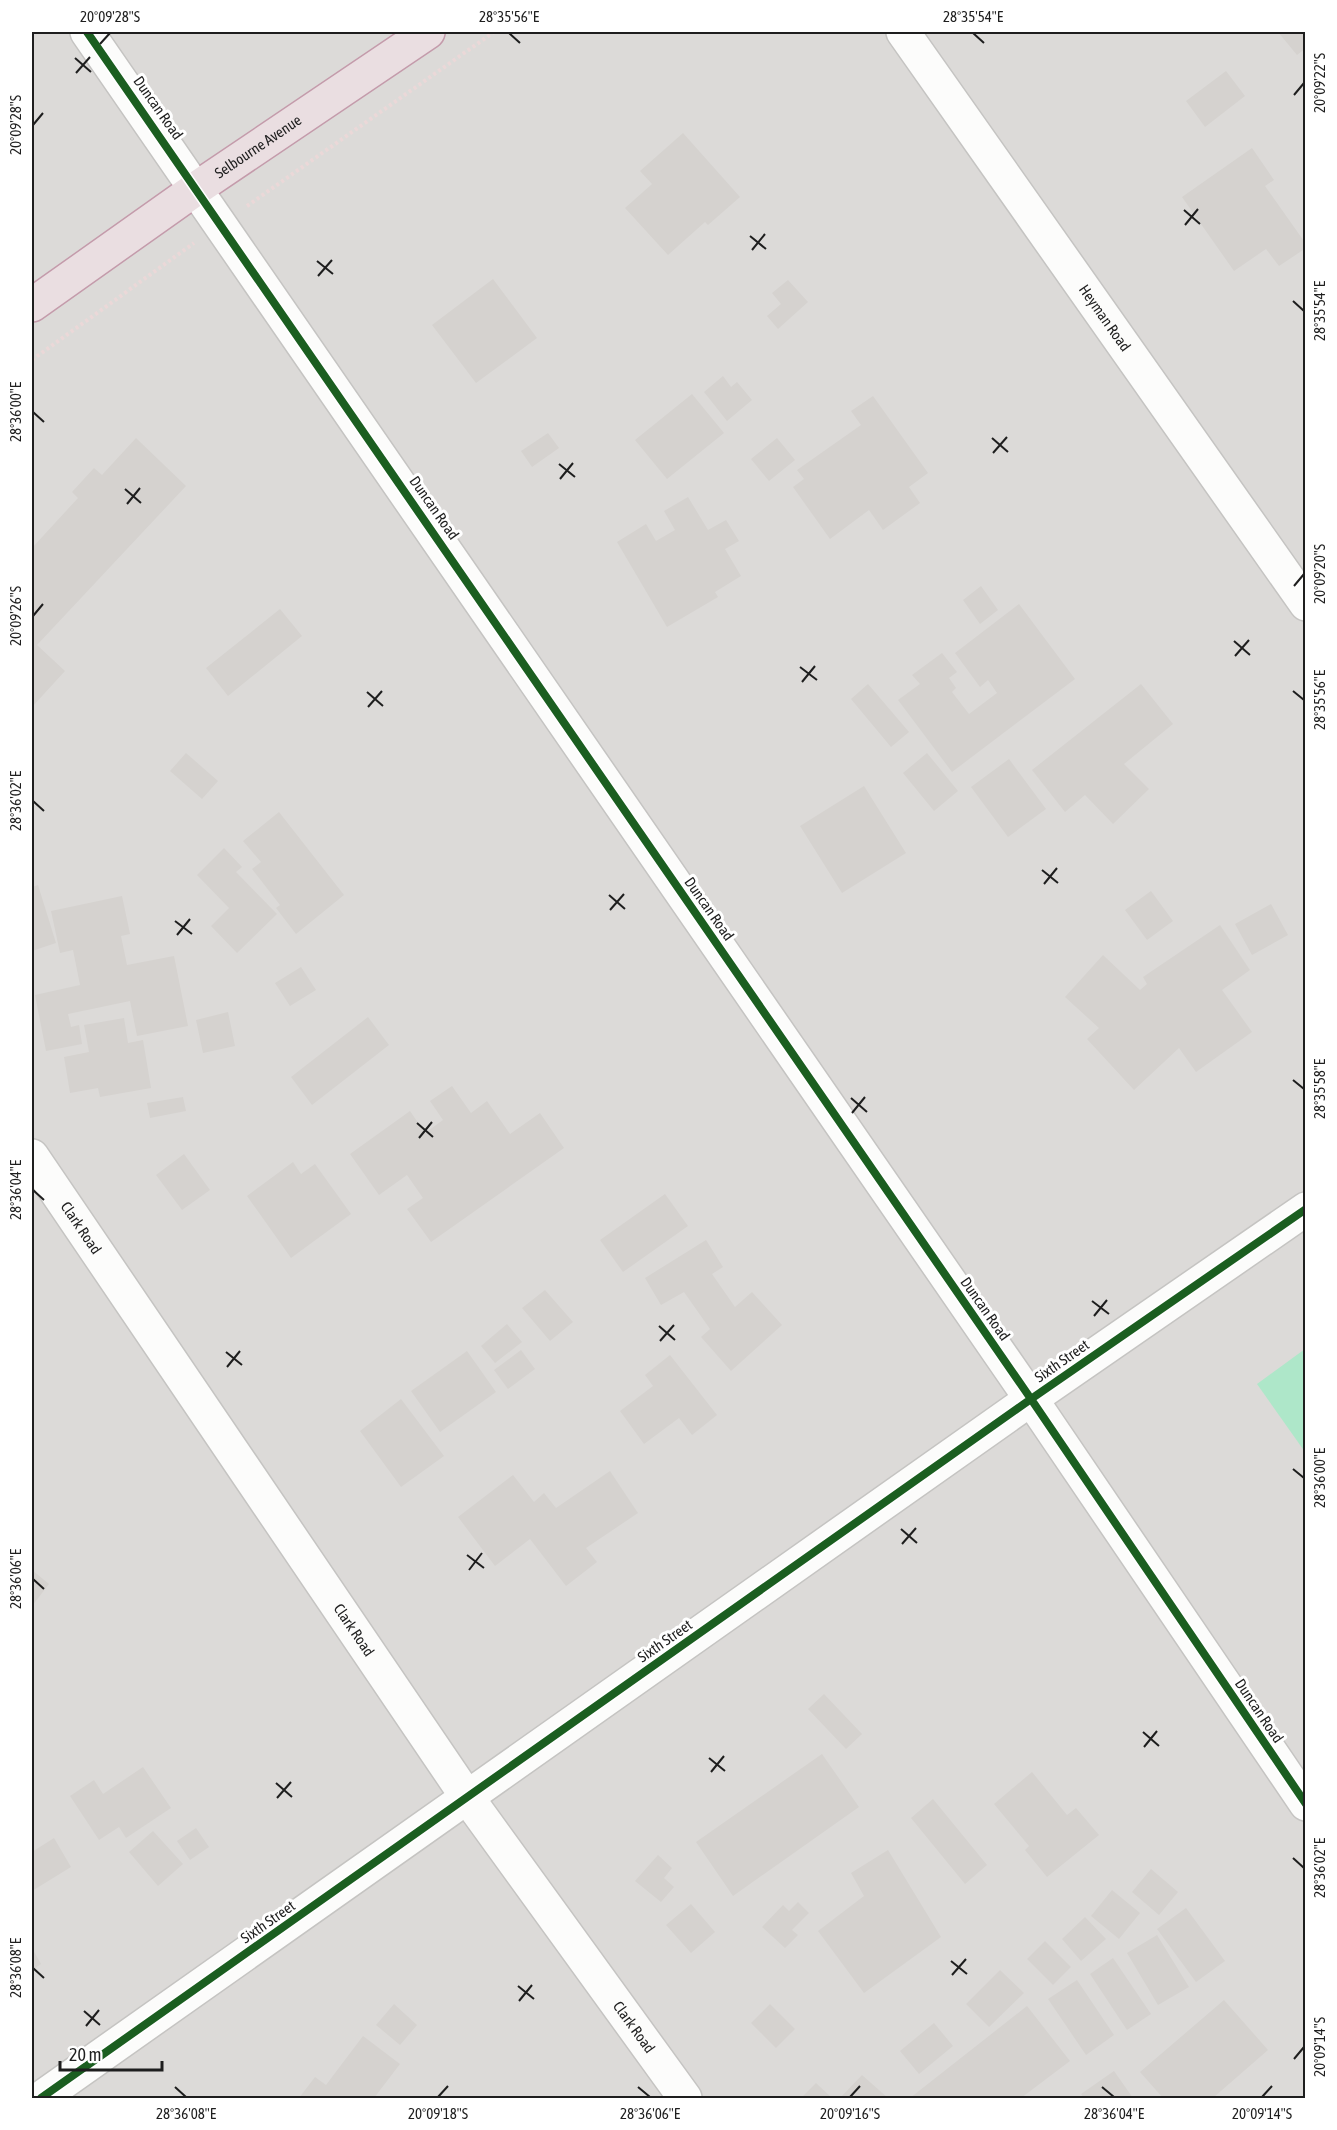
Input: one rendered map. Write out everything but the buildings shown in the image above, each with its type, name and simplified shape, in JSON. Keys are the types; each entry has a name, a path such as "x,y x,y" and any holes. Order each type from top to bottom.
{"highway":[{"name":"Selbourne Avenue","path":"32,305 197,188 428,32"}],"street":[{"name":"Duncan Road","path":"87,32 197,188 1031,1399 1305,1804"},
{"name":"Heyman Road","path":"903,32 1305,604"},
{"name":"Clark Road","path":"32,1156 467,1797 685,2098"},
{"name":"Sixth Street","path":"41,2098 1031,1399 1305,1209"}],"path":[{"path":"32,360 494,32"}],"shaded area":[{"path":"32,32 1305,32 1305,2098 32,2098"}],"green space":[{"path":"1305,1349 1305,1452 1257,1384"}],"cycle path":[{"path":"87,32 1031,1399 1306,1804"},
{"path":"41,2098 1031,1399 1306,1209"}]}
